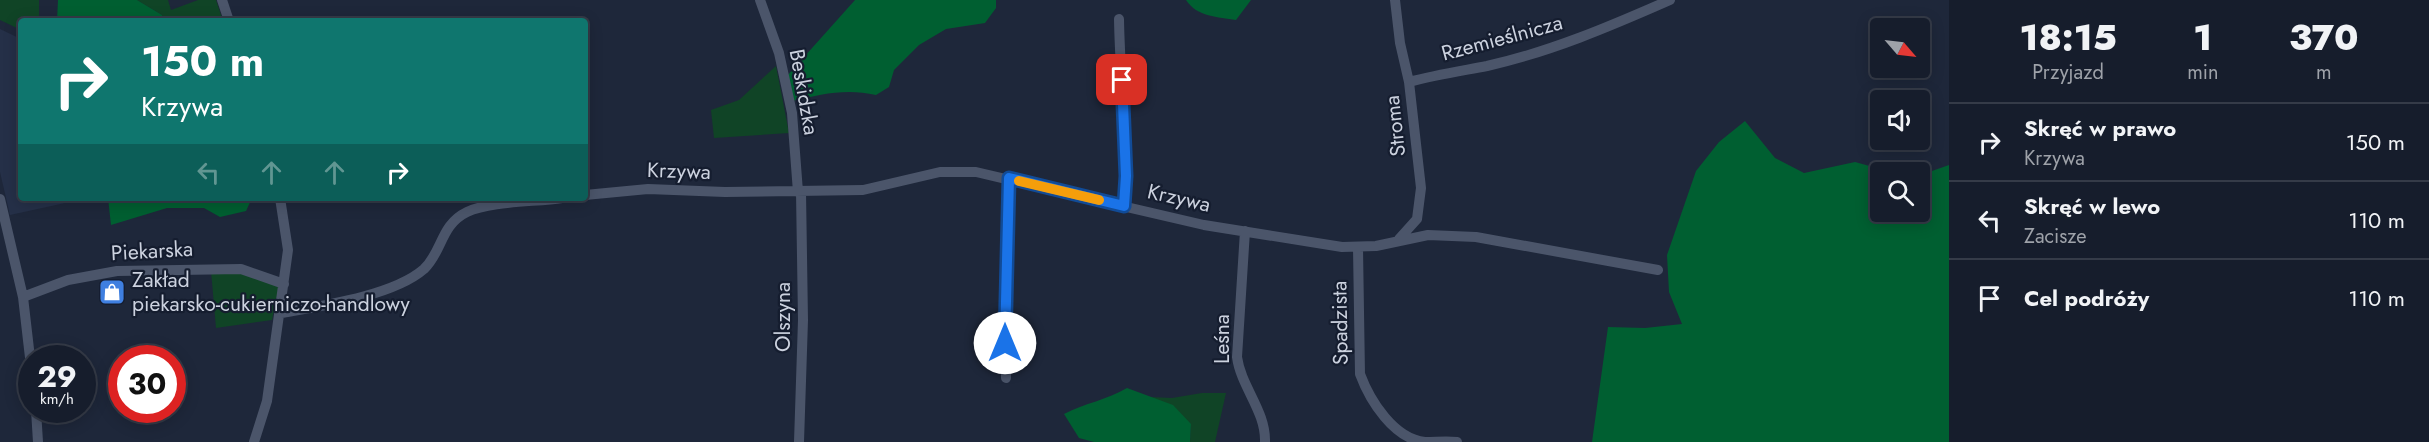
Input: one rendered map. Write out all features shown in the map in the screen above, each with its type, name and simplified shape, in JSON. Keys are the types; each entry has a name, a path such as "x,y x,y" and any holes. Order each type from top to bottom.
{"street":[{"path":"222,0 228,18"},
{"name":"Beskidzka","path":"760,0 779,53 792,113 800,192"},
{"name":"Stroma","path":"1395,0 1400,43 1409,82 1421,188 1420,209"},
{"name":"Rzemieślnicza","path":"1409,82 1487,66 1544,49 1603,30 1670,0"},
{"path":"1119,19 1125,103 1124,206"},
{"name":"Krzywa","path":"588,195 648,189 800,192 863,190 955,170 1009,178 1204,225 1358,248 1428,235 1476,237 1658,270"},
{"path":"1006,378 1009,178"},
{"name":"Olszyna","path":"799,442 803,320 800,192"},
{"path":"0,199 22,297 28,345"},
{"path":"254,442 267,401 288,250 280,201"},
{"path":"281,313 327,305 373,293 412,277 425,268 452,222 466,212 486,206 534,201"},
{"path":"1420,209 1428,235"},
{"path":"1398,240 1412,227 1420,209"},
{"name":"Leśna","path":"1245,231 1238,368 1264,425 1265,442"},
{"name":"Spadzista","path":"1358,248 1360,374 1366,390 1394,427 1407,436 1423,442 1458,442"},
{"name":"Piekarska","path":"22,297 68,280 117,271 241,269 284,284"},
{"path":"37,423 38,442"}],"shaded area":[{"path":"0,29 18,38 18,201 74,201 10,215 0,172"}],"green space":[{"path":"0,0 39,0 39,18 18,18 18,29 0,20"},
{"path":"58,0 137,0 162,15 162,18 57,18"},
{"path":"137,0 168,0 171,10 198,0 216,0 222,18 162,18 162,15"},
{"path":"855,0 996,0 996,8 985,23 946,29 919,45 894,70 889,87 876,95 844,92 792,101 787,76"},
{"path":"1186,0 1251,0 1236,20 1202,13"},
{"path":"776,66 789,133 714,138 711,110 739,100"},
{"path":"1745,121 1775,158 1804,173 1855,162 1870,166 1870,222 1930,222 1930,172 1949,165 1949,442 1592,442 1608,327 1645,328 1682,324 1669,292 1667,255 1696,171 1719,142"},
{"path":"108,201 251,201 246,211 220,217 204,208 167,208 111,225"},
{"path":"211,271 240,273 279,286 272,320 216,328"},
{"path":"1127,388 1173,405 1191,424 1190,442 1094,442 1079,438 1064,414"},
{"path":"1202,393 1226,393 1215,442 1190,442 1191,424 1149,397 1172,398"}],"slow traffic":[{"path":"1019,181 1099,200"}],"place":[{"name":"Zakład piekarsko-cukierniczo-handlowy","path":"112,292"}],"route":[{"path":"1005,343 1009,178 1124,206 1125,103 1122,80"}]}
